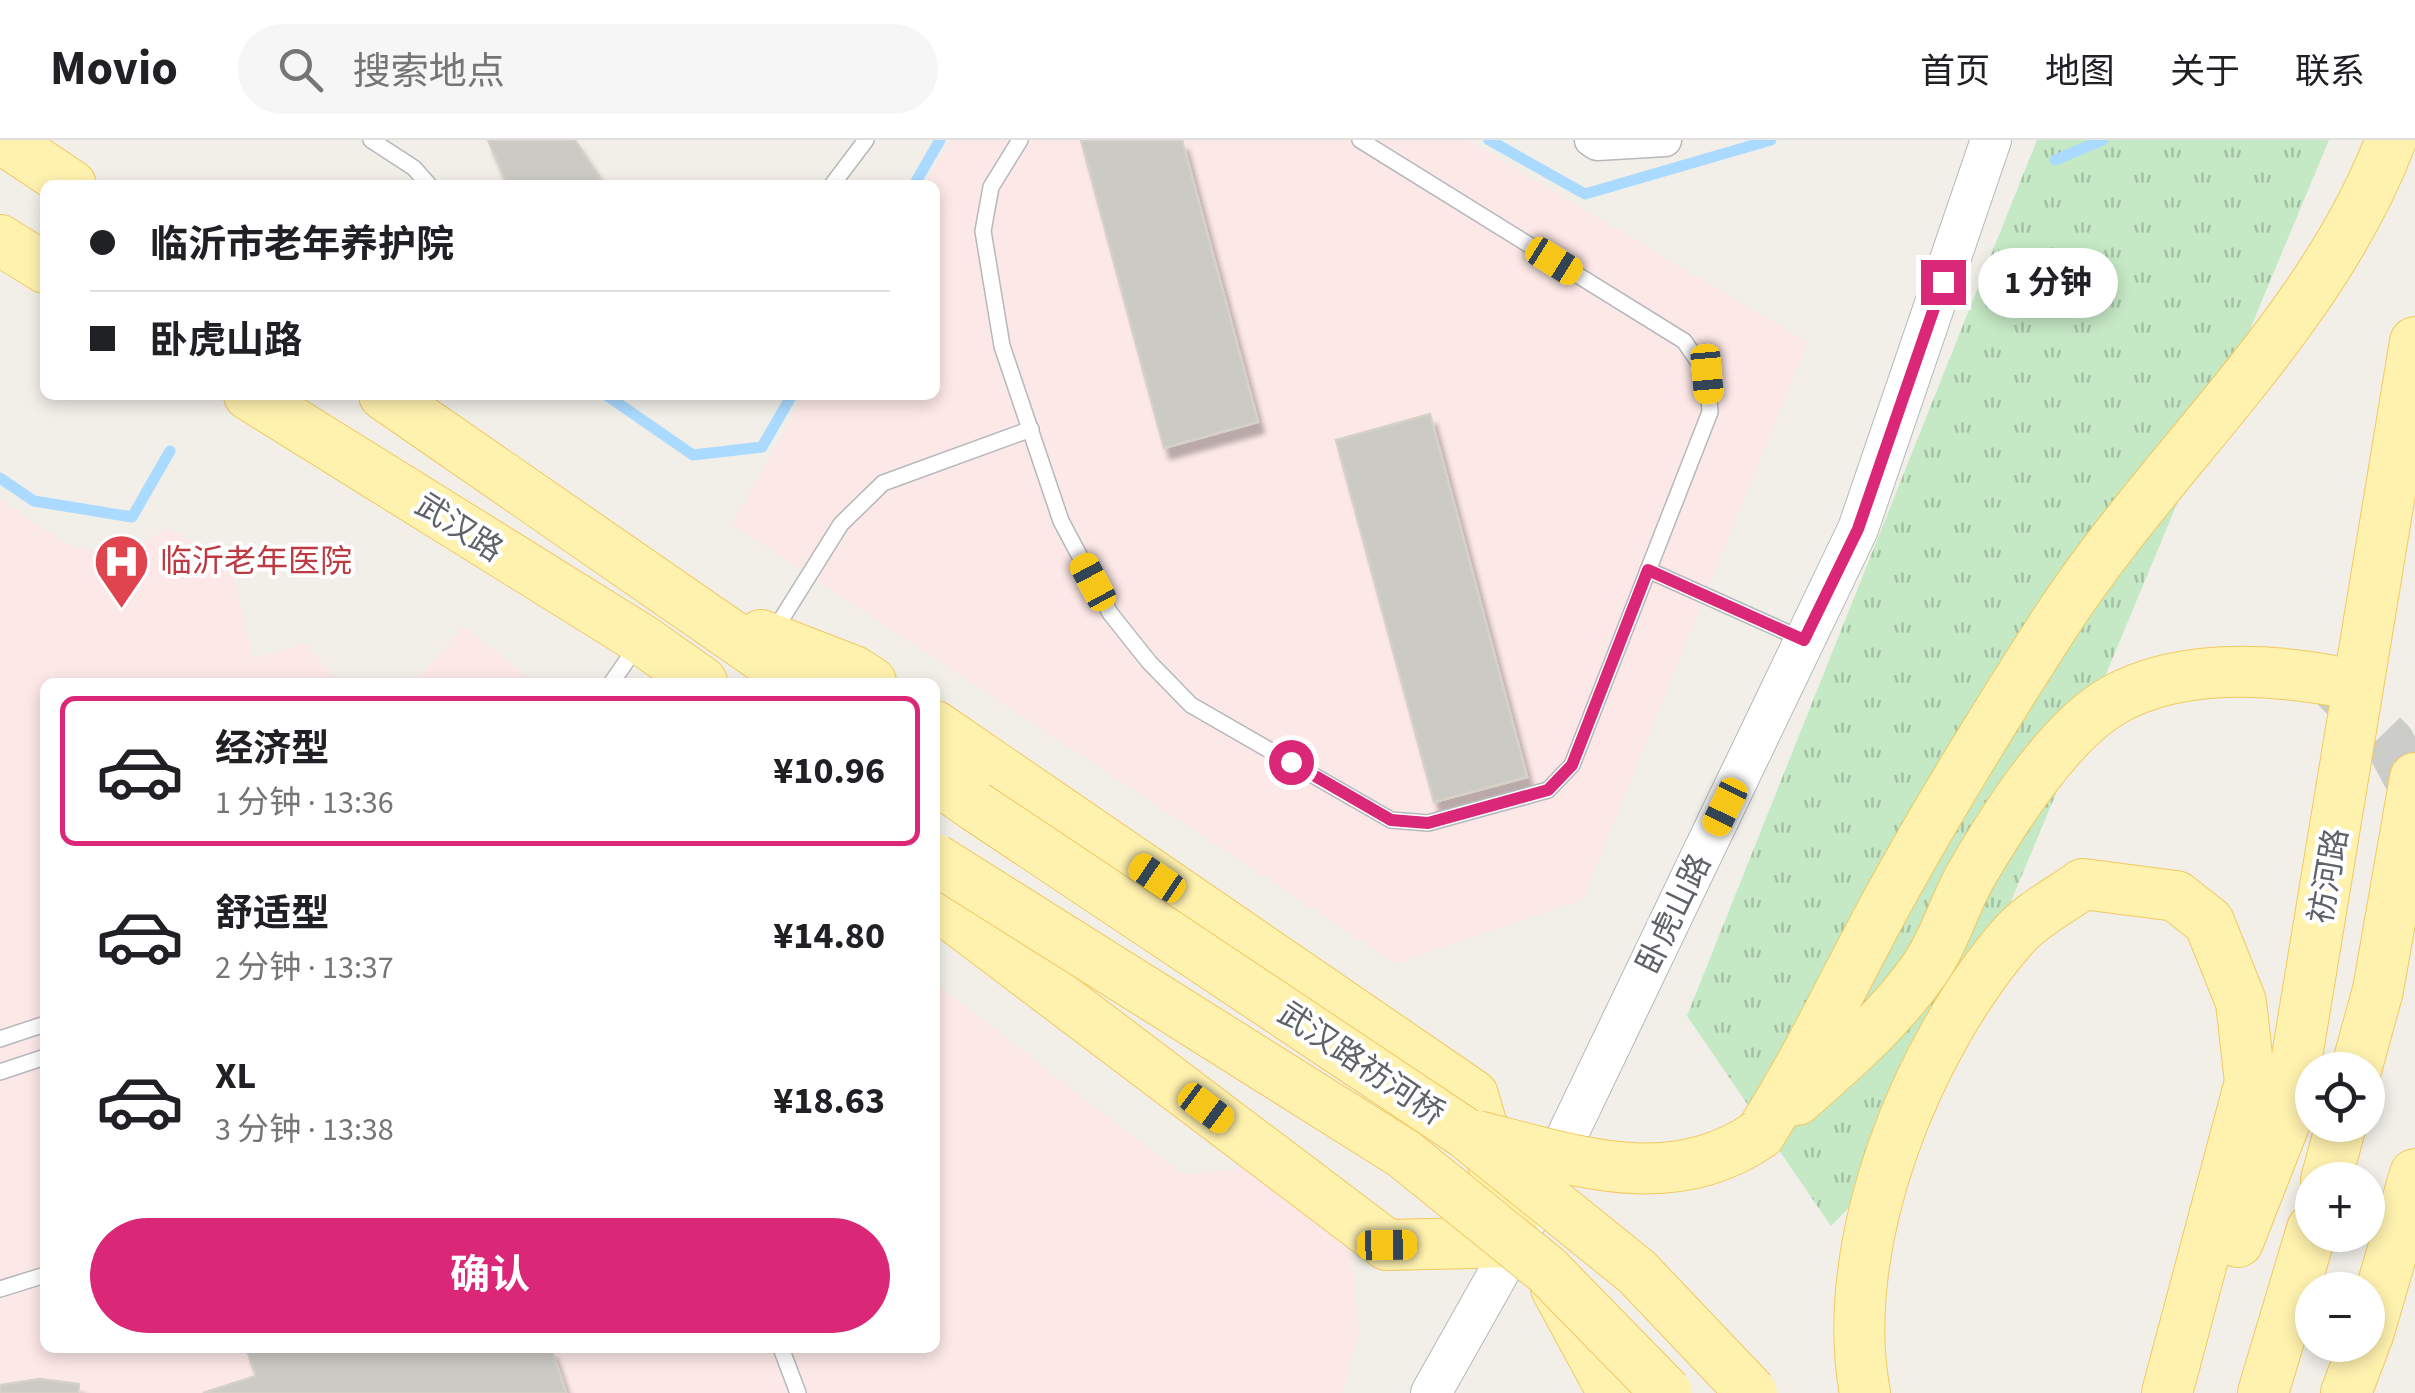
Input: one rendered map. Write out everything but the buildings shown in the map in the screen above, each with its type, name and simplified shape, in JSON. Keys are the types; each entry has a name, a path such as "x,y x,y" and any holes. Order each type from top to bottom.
{"main road":[{"path":"1760,1134 1796,1076 1889,899 2057,620 2280,335 2367,202 2391,140"},
{"path":"16,143 64,180"},
{"path":"0,240 40,265"},
{"name":"祊河路","path":"2178,1393 2287,1117 2415,342"},
{"name":"武汉路","path":"257,400 673,669"},
{"path":"391,400 793,678"},
{"path":"696,610 866,678"},
{"path":"1465,1134 1600,1166 1682,1170 1733,1153 1760,1134 1868,1037 1926,968 1970,877 2042,764 2113,700 2180,677 2274,670 2329,680"},
{"path":"940,729 1474,1094 1532,1256 1612,1393"},
{"name":"祊河路","path":"2361,1052 2378,990 2415,778"},
{"name":"武汉路祊河桥","path":"940,782 1465,1134 1637,1272 1752,1393"},
{"name":"武汉路祊河桥","path":"940,862 1404,1154 1532,1256 1667,1393"},
{"path":"1865,1393 1860,1293 1870,1222 1942,1038 2016,932 2083,884 2176,896 2209,922 2241,1002 2250,1082 2168,1393"},
{"path":"940,907 1387,1245 1532,1256"},
{"path":"2385,1277 2415,1174"},
{"path":"2263,1393 2305,1252"},
{"path":"2346,1393 2358,1362"}],"street":[{"path":"1591,140 1597,144 1665,140"},
{"name":"卧虎山路","path":"1431,1393 1532,1256 1804,640 1858,529 1991,140"}],"lane":[{"path":"371,140 414,168 425,180"},
{"path":"836,180 866,140"},
{"path":"1020,140 991,187 983,231 1002,346 1061,520 1110,613 1149,662 1191,704 1391,820 1428,823 1548,790 1572,765 1710,412 1707,374 1684,341 1360,140"},
{"path":"770,639 841,524 883,483 1030,429"},
{"path":"1648,570 1804,640"},
{"path":"631,678 673,669"},
{"path":"0,1039 40,1026"},
{"path":"0,1072 40,1058"},
{"path":"0,1289 40,1277"},
{"path":"783,1353 798,1393"}],"shaded area":[{"path":"950,140 1467,140 1807,342 1583,899 1396,964 732,524 802,400 940,400 940,180 927,180"},
{"path":"0,500 66,544 117,556 169,529 230,562 253,659 305,643 336,678 40,678 40,1353 940,1353 940,987 1182,1174 1263,1167 1349,1240 1359,1330 1342,1393 0,1393"},
{"path":"463,627 530,678 418,678"}],"green space":[{"path":"2037,140 2329,140 1908,1148 1831,1226 1687,1016"}],"waterway":[{"path":"917,180 940,140"},
{"path":"1489,140 1585,194 1771,140"},
{"path":"2055,160 2103,140"},
{"path":"613,400 693,455 762,447 789,400"},
{"path":"0,478 34,501 132,517 170,451"}],"tunnel":[{"path":"2330,681 2390,743 2415,790"}],"place":[{"name":"临沂老年医院","path":"121,611"}],"route":[{"path":"1291,762 1391,820 1428,823 1548,790 1572,765 1648,570 1804,640 1858,529 1943,282"}]}
